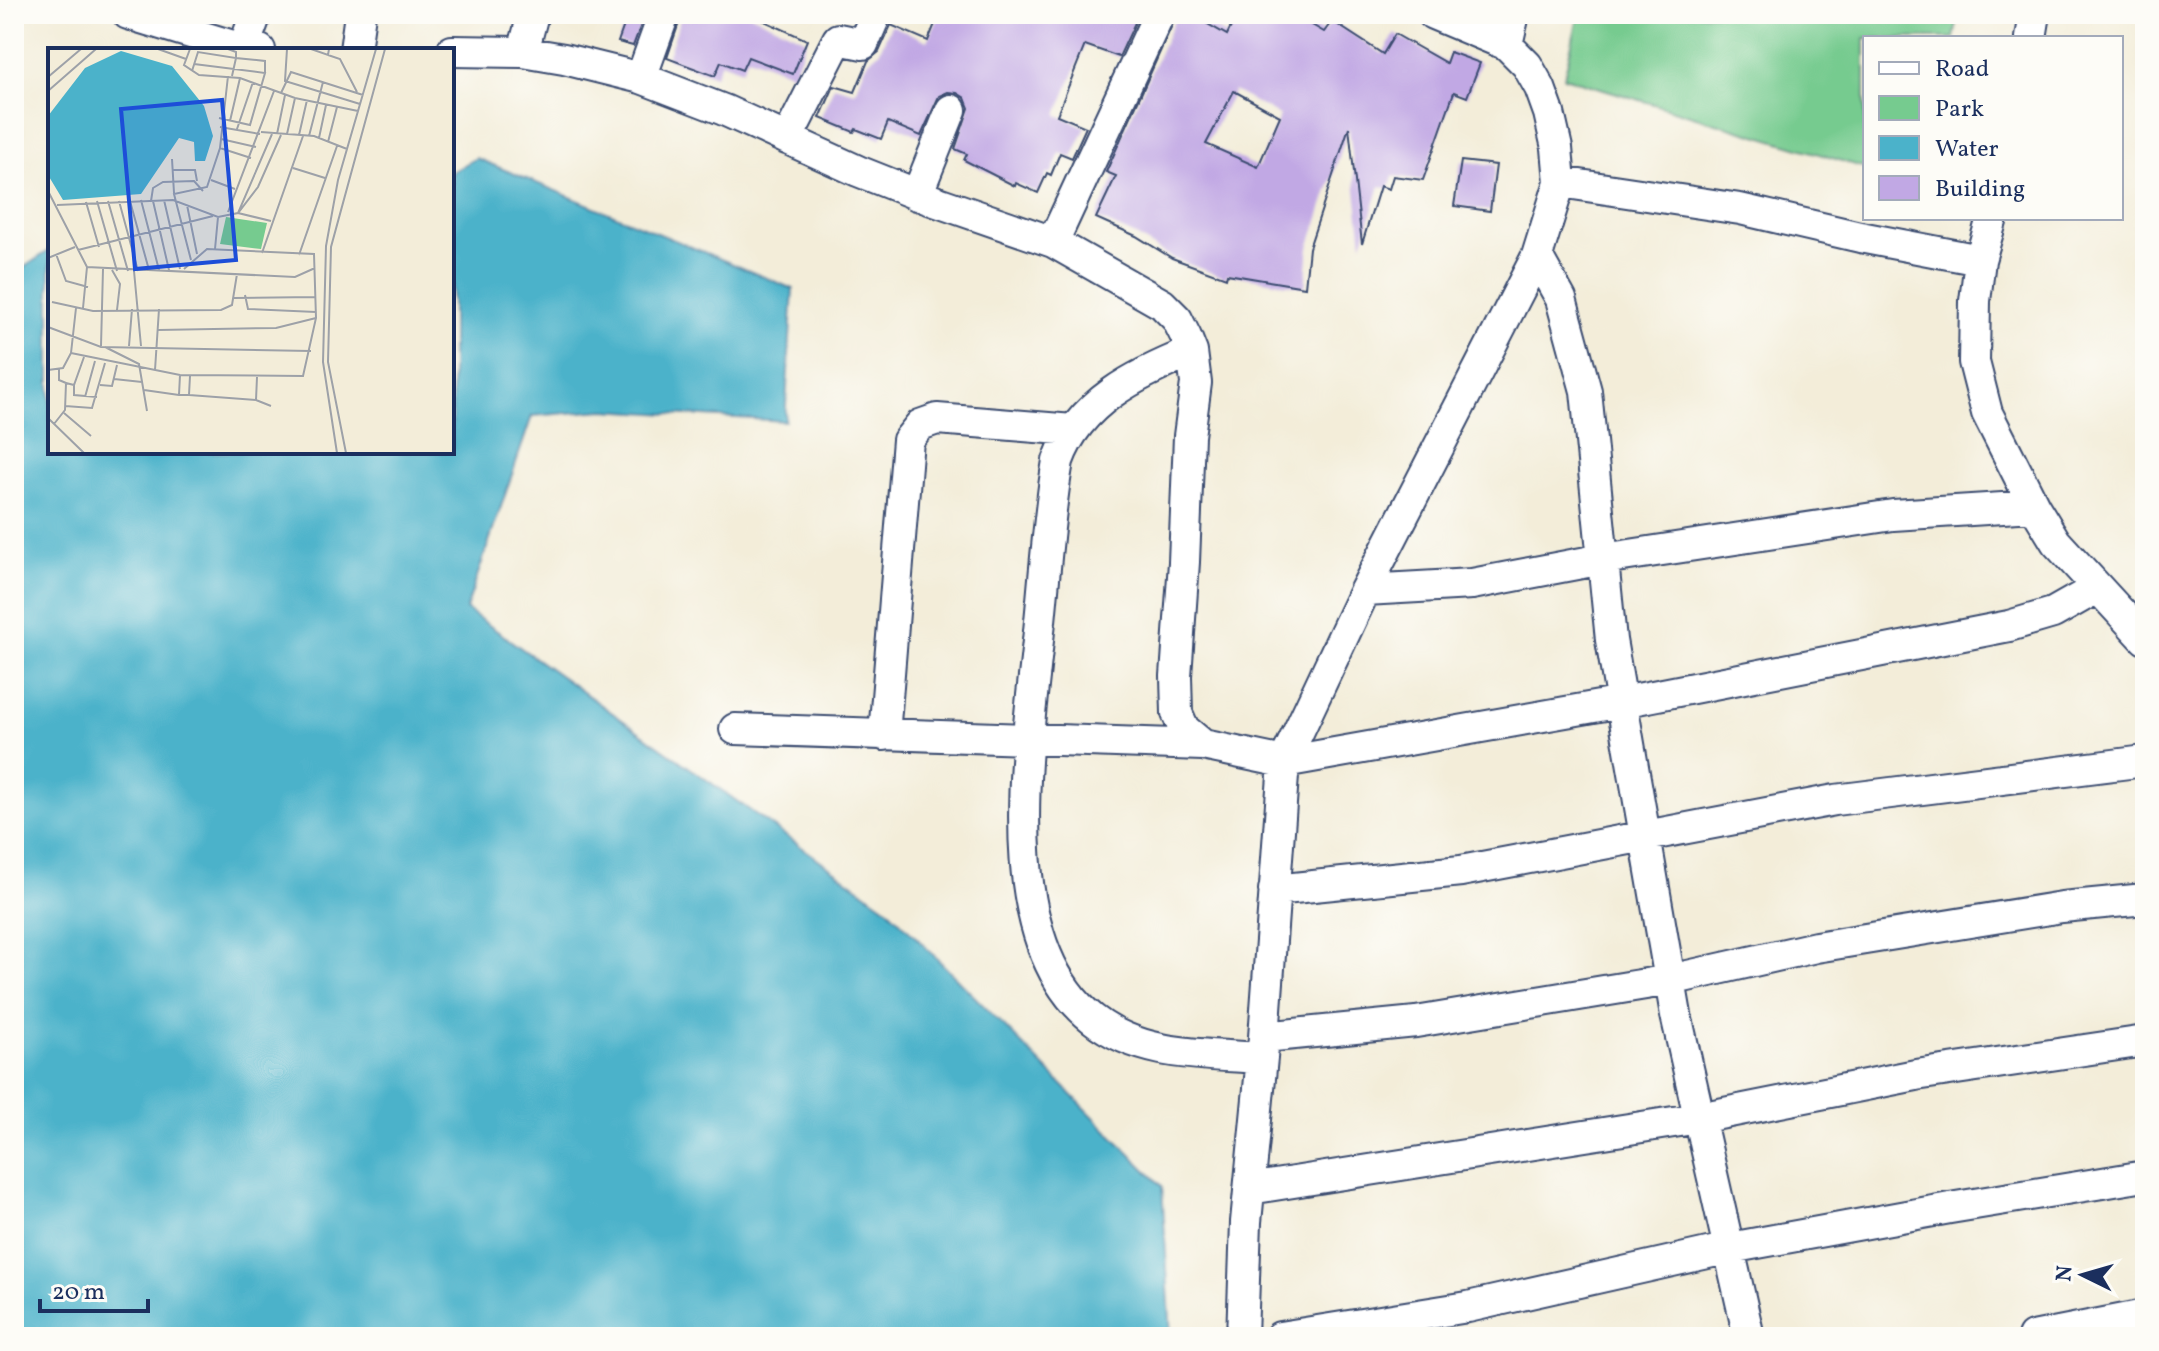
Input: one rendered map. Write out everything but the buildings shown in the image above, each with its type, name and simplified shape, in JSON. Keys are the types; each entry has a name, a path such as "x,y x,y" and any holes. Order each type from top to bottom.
{"street":[{"path":"128,14 240,48"},
{"path":"243,48 256,14"},
{"path":"355,48 360,14"},
{"path":"523,52 533,14"},
{"path":"641,78 664,14"},
{"path":"787,139 838,39 863,44 876,14"},
{"path":"1053,242 1159,14"},
{"path":"1242,1337 1249,1189 1263,1048 1284,762 1365,590 1537,256 1560,182 1549,113 1527,65 1507,45 1433,14"},
{"path":"1507,45 1514,14"},
{"path":"2031,36 2035,14"},
{"path":"454,51 523,52 641,78 724,110 917,195 1053,242 1162,304 1177,319 1192,352 1196,383 1187,463 1176,676 1177,713 1184,729 1203,745"},
{"path":"917,195 951,110"},
{"path":"1560,182 1740,209 1860,237 1980,260"},
{"path":"1991,220 1980,260 1975,301 1974,362 1987,413 2034,506 2056,542 2145,639"},
{"path":"1537,256 1561,299 1586,391 1611,640 1645,838 1670,980 1749,1337"},
{"path":"1192,352 1141,373 1082,417 1063,445 1054,480 1028,740 1024,809 1028,874 1045,954 1068,995 1095,1020 1130,1042 1174,1052 1263,1048 1670,980 1816,947 2062,907 2145,899"},
{"path":"884,735 908,440 920,425 937,419 1073,430"},
{"path":"1365,590 1472,584 1603,559 1893,515 2034,506"},
{"path":"735,729 1203,745 1284,762 1622,702 2009,626 2053,613 2097,588"},
{"path":"1274,890 1461,871 1835,800 2145,761"},
{"path":"1249,1189 1699,1118 1916,1075 2145,1041"},
{"path":"1280,1337 1468,1307 1730,1248 2145,1176"},
{"path":"2033,1337 2145,1315"}],"green space":[{"path":"1579,14 1959,14 1954,36 1863,36 1863,167 1564,77"}],"water":[{"path":"476,158 793,289 785,421 604,410 532,416 466,609 886,907 1162,1186 1171,1337 14,1337 14,274 48,251 48,454 454,454 454,171"}]}
